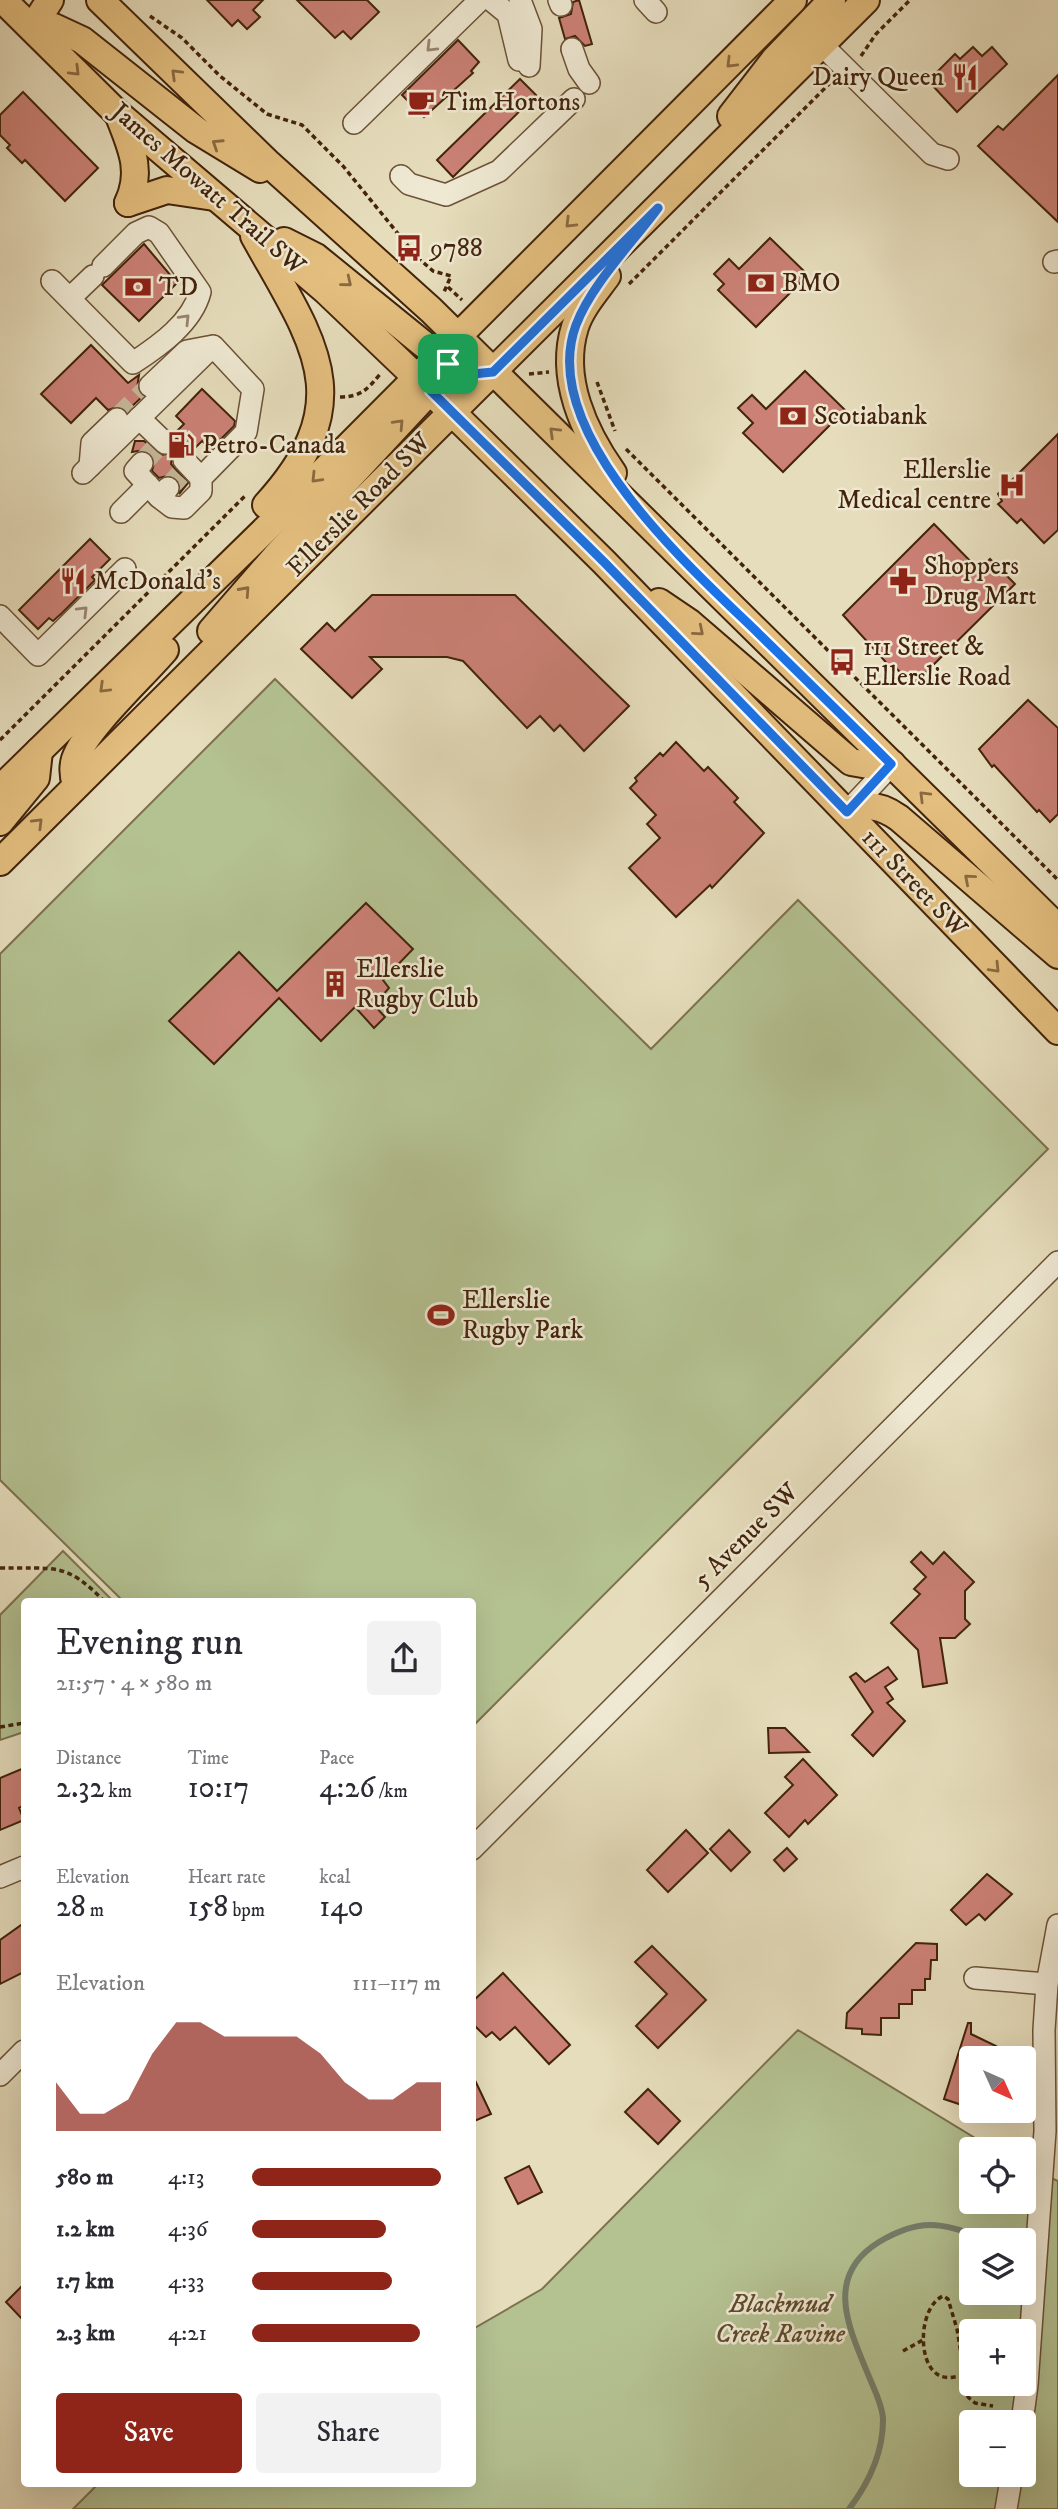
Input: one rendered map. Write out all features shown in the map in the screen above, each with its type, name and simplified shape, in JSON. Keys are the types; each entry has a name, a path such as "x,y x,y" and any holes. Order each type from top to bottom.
{"main road":[{"name":"James Mowatt Trail SW","path":"3,0 117,113 326,290 423,384"},
{"path":"32,29 50,0"},
{"path":"100,0 298,190 456,335 1058,928"},
{"path":"142,721 223,615 423,384 442,378 442,360 456,335 793,0"},
{"path":"698,169 733,113 775,59 831,0"},
{"name":"Ellerslie Road SW","path":"0,862 866,0"},
{"path":"32,29 54,27 82,40 196,130 235,156 298,190"},
{"path":"117,113 134,155 137,172 136,187 128,204 167,190 216,197"},
{"path":"654,532 595,448 571,381 571,354 576,326 592,296 658,208"},
{"path":"246,223 316,257 442,360 473,374 493,372"},
{"path":"229,566 263,509 289,480 304,455 319,413 321,397 321,373 303,321 246,223"},
{"name":"Ellerslie Road SW","path":"0,789 229,566 423,384"},
{"name":"111 Street SW","path":"423,384 604,562 1058,1031"},
{"path":"142,721 209,666 436,448 465,441 498,459"},
{"path":"604,562 690,623 851,762 873,766 891,764"},
{"path":"76,785 72,773 76,757 90,735 180,632 201,593"},
{"path":"0,822 36,778 39,751"},
{"path":"847,812 859,806 870,806 899,818 1058,955"}],"street":[{"path":"354,123 480,0"},
{"path":"491,0 508,14 524,63 531,29 520,0"},
{"path":"822,45 932,154 948,159"},
{"path":"572,49 579,68 589,83"},
{"path":"401,176 409,184 446,195 499,171 574,99"},
{"path":"52,281 133,363 158,346 195,308 200,292 159,233 149,227 136,233 70,298"},
{"path":"150,386 187,351 213,346"},
{"path":"117,419 92,443 87,469 213,346"},
{"path":"121,512 166,468 246,432 253,388 213,346"},
{"path":"139,418 166,468"},
{"path":"109,447 166,468"},
{"path":"0,616 38,655 125,569"},
{"path":"847,812 891,764"},
{"name":"5 Avenue SW","path":"476,1845 1058,1262"},
{"path":"0,1877 21,1868"},
{"path":"1024,2410 1045,2131 1047,1984 1058,1925"},
{"path":"975,1978 1047,1984"},
{"path":"0,2076 21,2054"},
{"path":"1006,2509 1010,2487"}],"path":[{"path":"622,291 821,92 847,70 876,34 910,0"},
{"path":"143,11 182,38 220,76 267,114 302,125 343,166 416,257 433,271 451,276 448,287"},
{"path":"527,374 560,372"},
{"path":"330,397 355,397 375,380"},
{"path":"596,381 618,438"},
{"path":"621,444 1058,880"},
{"path":"0,740 247,494"},
{"path":"0,1568 67,1571 79,1576 101,1598"},
{"path":"0,1727 21,1724"},
{"path":"959,2346 948,2299 943,2297 931,2305 926,2315 923,2340 936,2374 945,2378 959,2376"},
{"path":"903,2351 923,2340"},
{"path":"968,2396 975,2403 992,2406"}],"green space":[{"name":"Ellerslie Rugby Park","path":"275,679 651,1049 798,900 1048,1149 476,1723 476,1598 120,1598 0,1480 0,954"},
{"path":"63,1551 110,1598 21,1598 21,1733 0,1740 0,1615"},
{"name":"Blackmud Creek Ravine","path":"798,2030 973,2137 959,2137 959,2214 1036,2214 1036,2171 1058,2181 1058,2509 73,2509 95,2487 476,2487 476,2327 542,2289"}],"building":[{"path":"207,0 263,0 253,10 260,17 247,29 238,20 232,26"},
{"path":"297,0 367,0 379,12 351,39 343,31 335,38"},
{"path":"579,0 592,44 585,46 575,36 565,39 559,18 571,14 573,2"},
{"path":"458,40 479,62 471,71 473,73 424,117 402,95"},
{"name":"Dairy Queen","path":"973,47 982,56 992,47 1007,64 957,112 933,86 939,80 934,75 955,54 960,59"},
{"path":"1058,75 1058,222 978,146 998,126 1003,130"},
{"path":"520,79 536,95 453,177 437,160"},
{"path":"23,92 98,168 65,201 25,160 22,163 7,148 10,145 0,135 0,115"},
{"name":"BMO","path":"770,238 808,275 756,327 718,290 724,284 714,274 729,259 739,269"},
{"name":"TD","path":"144,244 177,283 139,321 102,285"},
{"path":"91,345 128,383 139,375 137,388 143,396 127,411 120,406 108,410 96,398 71,423 41,394"},
{"name":"Scotiabank","path":"805,371 845,410 783,472 743,433 753,423 738,408 752,395 766,409"},
{"path":"202,389 235,421 234,426 211,449 202,441 193,450 182,447 176,450 178,440 174,434 184,424 176,416"},
{"path":"1058,434 1058,530 1044,543 1021,519 1017,523 998,504 1002,501 998,494"},
{"path":"135,441 144,441 161,455 173,453 171,464 188,483 179,494 181,485 177,478 171,475 159,478 152,471 155,459 151,454 144,450 132,452"},
{"path":"934,524 979,570 990,559 1015,584 913,685 894,666 892,669 843,615"},
{"name":"McDonald's","path":"90,539 110,559 92,577 95,580 62,613 53,621 49,618 38,629 19,610"},
{"path":"372,595 515,595 629,706 584,751 560,725 554,731 540,716 527,728 463,661 447,657 370,657 382,669 352,698 301,649 327,623 335,631"},
{"path":"1028,700 1058,728 1058,814 1050,822 1039,810 1037,812 994,765 992,767 979,749"},
{"path":"676,742 704,771 708,767 738,798 734,802 764,833 712,888 710,885 676,917 629,868 660,838 647,824 656,815 630,788 637,781 635,778 660,753 663,756"},
{"name":"Ellerslie Rugby Club","path":"366,903 413,949 383,980 389,988 374,1005 385,1017 374,1028 355,1007 321,1041 279,998 214,1064 169,1021 239,952 277,991"},
{"path":"921,1552 933,1564 944,1552 974,1582 965,1591 965,1619 970,1624 955,1638 940,1638 947,1683 923,1687 918,1650 891,1623 920,1594 914,1589 926,1577 911,1562"},
{"path":"888,1667 897,1679 885,1687 893,1699 887,1703 905,1721 873,1756 852,1735 873,1712 850,1677 856,1673 865,1682"},
{"path":"768,1728 785,1728 809,1752 769,1753"},
{"path":"803,1759 837,1795 808,1824 805,1820 789,1837 765,1813 793,1785 785,1777"},
{"path":"21,1769 21,1821 0,1830 0,1778"},
{"path":"686,1830 708,1853 668,1892 647,1870"},
{"path":"729,1830 750,1852 731,1871 710,1849"},
{"path":"787,1848 797,1859 784,1871 774,1860"},
{"path":"987,1874 1012,1894 985,1920 979,1914 966,1925 951,1910"},
{"path":"21,1925 21,1974 0,1984 0,1940"},
{"path":"916,1943 937,1944 937,1960 931,1960 930,1979 925,1979 925,1990 912,1990 912,2004 899,2004 899,2018 881,2018 881,2035 862,2034 862,2029 846,2028 847,2013"},
{"path":"652,1946 706,2000 658,2048 636,2026 667,1994 635,1962"},
{"path":"503,1973 570,2045 549,2064 515,2027 500,2040 492,2032 486,2037 476,2027 476,1998"},
{"path":"968,2023 971,2023 971,2034 996,2046 961,2046"},
{"path":"959,2052 959,2104 944,2099"},
{"path":"476,2082 491,2114 476,2120"},
{"path":"648,2089 680,2121 658,2144 625,2112"},
{"path":"529,2166 542,2192 518,2204 505,2178"},
{"path":"21,2287 21,2318 6,2302"}],"waterway":[{"path":"849,2509 873,2468 883,2420 882,2410 849,2323 846,2288 851,2271 861,2256 879,2242 909,2228 935,2225 959,2230"}],"tunnel":[{"path":"117,419 150,386"},
{"path":"142,463 155,449"},
{"path":"168,488 180,475"}],"place":[{"name":"Dairy Queen","path":"965,77"},
{"name":"Tim Hortons","path":"421,102"},
{"name":"9788","path":"409,248"},
{"name":"BMO","path":"761,283"},
{"name":"TD","path":"138,287"},
{"name":"Scotiabank","path":"793,416"},
{"name":"Petro-Canada","path":"181,445"},
{"name":"Ellerslie Medical centre","path":"1012,485"},
{"name":"McDonald's","path":"73,581"},
{"name":"Shoppers Drug Mart","path":"903,581"},
{"name":"111 Street & Ellerslie Road","path":"842,662"},
{"name":"Ellerslie Rugby Club","path":"335,984"},
{"name":"Ellerslie Rugby Park","path":"441,1315"}],"route":[{"path":"658,208 592,296 576,326 571,354 571,381 580,412 595,448 654,532 891,764 847,812 604,562 431,391 442,378 448,364 461,372 493,372 658,208"}]}
